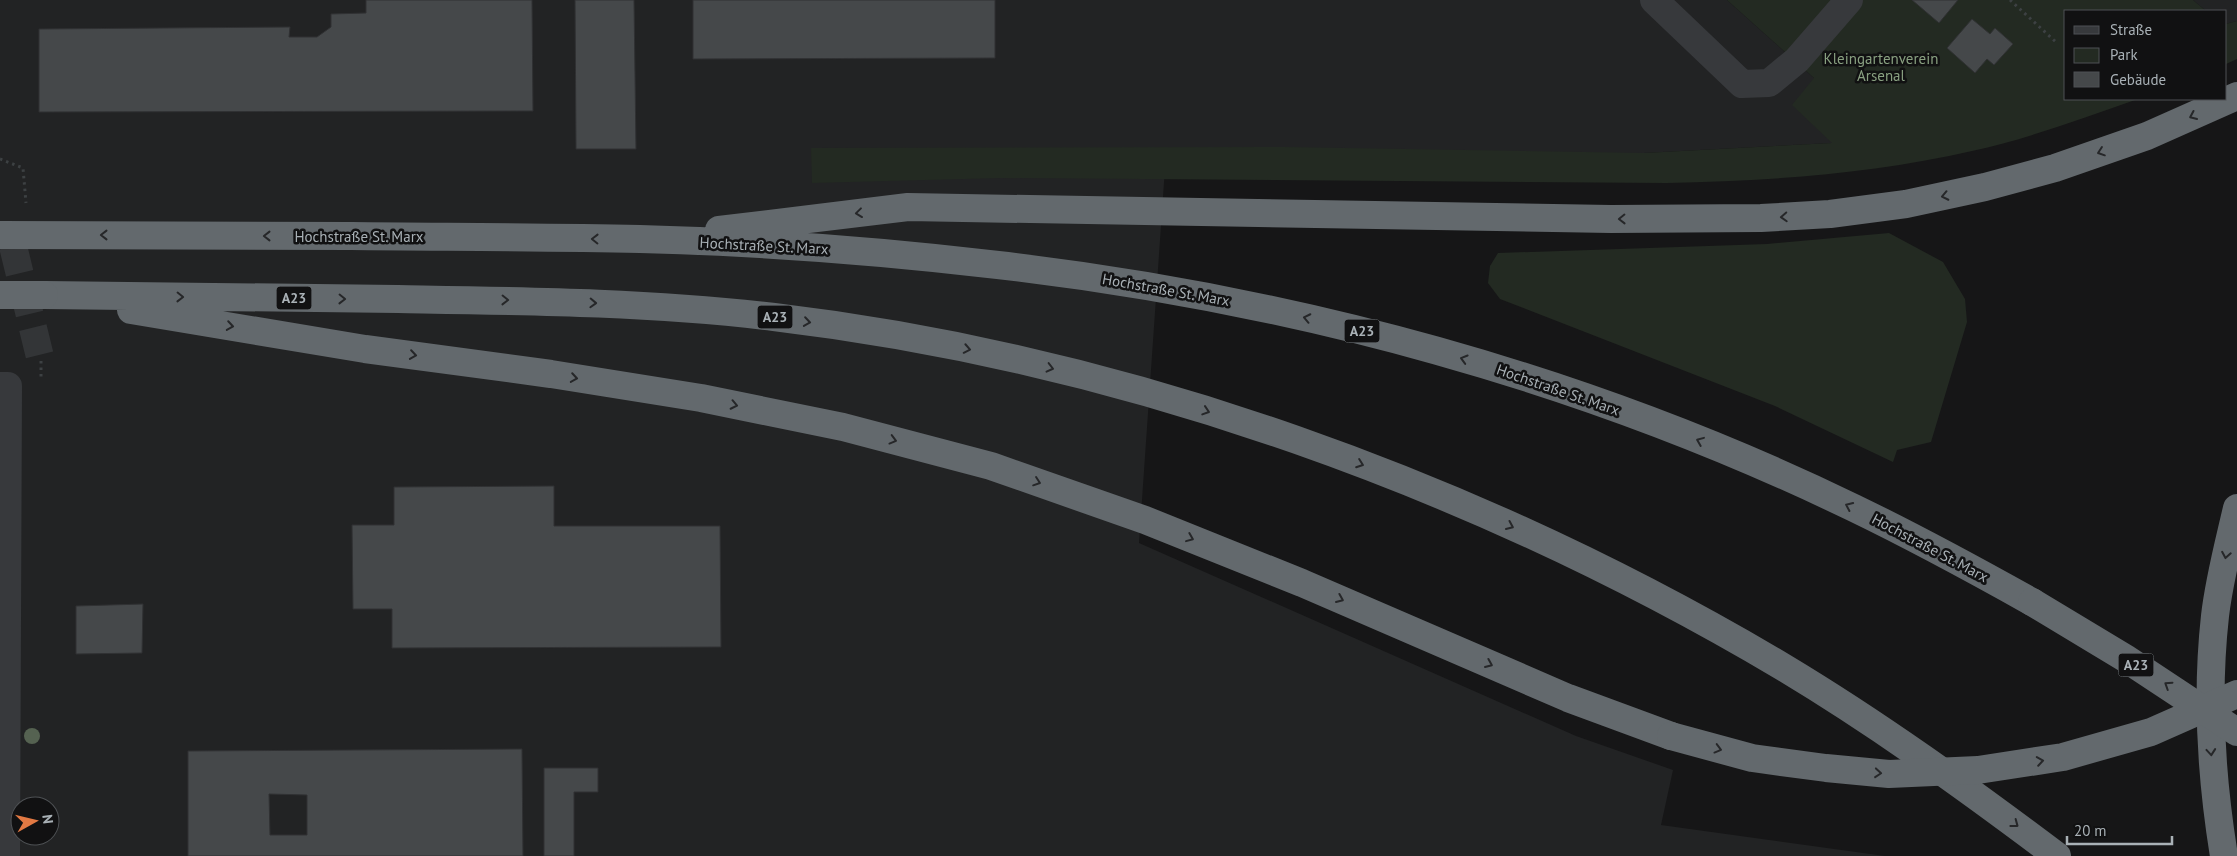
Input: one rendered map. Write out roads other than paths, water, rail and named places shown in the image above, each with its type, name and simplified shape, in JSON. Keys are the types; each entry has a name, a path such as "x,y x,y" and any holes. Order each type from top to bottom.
{"highway":[{"path":"644,239 908,207 1612,219 1761,218 1830,214 1906,204 1985,187 2055,168 2148,136 2237,96"},
{"name":"Hochstraße St. Marx","path":"0,235 644,239 862,252 998,265 1123,282 1231,301 1326,322 1415,344 1516,374 1680,433 1769,470 1940,551 2032,602 2126,658 2237,732"},
{"name":"A23","path":"0,295 544,301 671,306 776,317 876,332 1002,356 1104,382 1187,405 1361,464 1457,502 1618,576 1783,667 1862,717 1976,794 2057,856"},
{"path":"44,295 365,349 551,374 701,398 844,427 991,466 1145,520 1293,579 1568,698 1670,736 1752,758 1889,774 1978,770 2063,757 2151,732 2237,694"},
{"path":"2224,856 2216,806 2210,743 2211,676 2215,615 2237,508"}],"street":[{"path":"1654,0 1742,84 1769,83 1797,60 1848,0"},
{"path":"4,386 6,856"}],"tunnel":[{"path":"13,246 41,361"}],"park label":[{"name":"Kleingartenverein Arsenal","path":"1881,68"}]}
